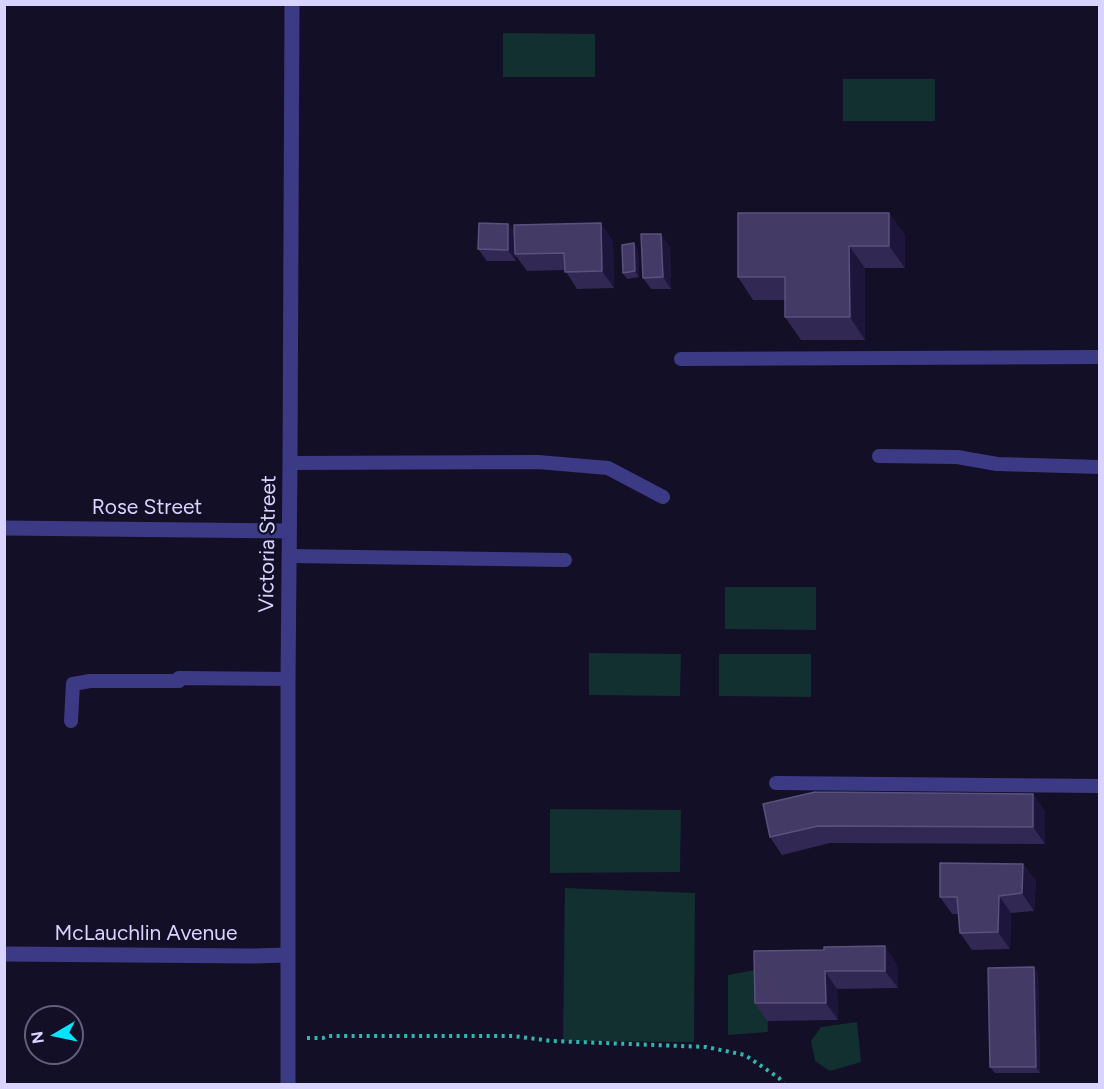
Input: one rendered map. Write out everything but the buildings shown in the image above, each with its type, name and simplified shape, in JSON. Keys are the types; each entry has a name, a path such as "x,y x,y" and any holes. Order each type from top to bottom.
{"street":[{"name":"Victoria Street","path":"288,1084 292,4"},
{"name":"Rose Street","path":"4,528 289,531"},
{"name":"McLauchlin Avenue","path":"4,954 288,955"}],"lane":[{"path":"681,359 1100,357"},
{"path":"879,456 957,457 997,464 1100,467"},
{"path":"290,463 538,462 608,468 663,497"},
{"path":"289,556 565,560"},
{"path":"71,722 72,684 90,681 179,681 178,678 288,679"},
{"path":"776,783 1100,786"}],"path":[{"path":"287,1038 513,1036 552,1041 706,1047 745,1054 779,1078 783,1084"}],"green space":[{"path":"503,33 595,34 595,77 503,77"},
{"path":"843,79 935,79 935,121 843,121"},
{"path":"725,587 816,587 816,630 725,629"},
{"path":"589,653 681,654 680,696 589,695"},
{"path":"719,654 811,654 811,697 719,696"},
{"path":"550,809 681,810 680,872 550,873"},
{"path":"565,888 695,893 694,1042 563,1041"},
{"path":"766,968 768,1032 728,1035 728,975"},
{"path":"857,1022 861,1062 830,1071 815,1061 811,1041 821,1027"}]}
